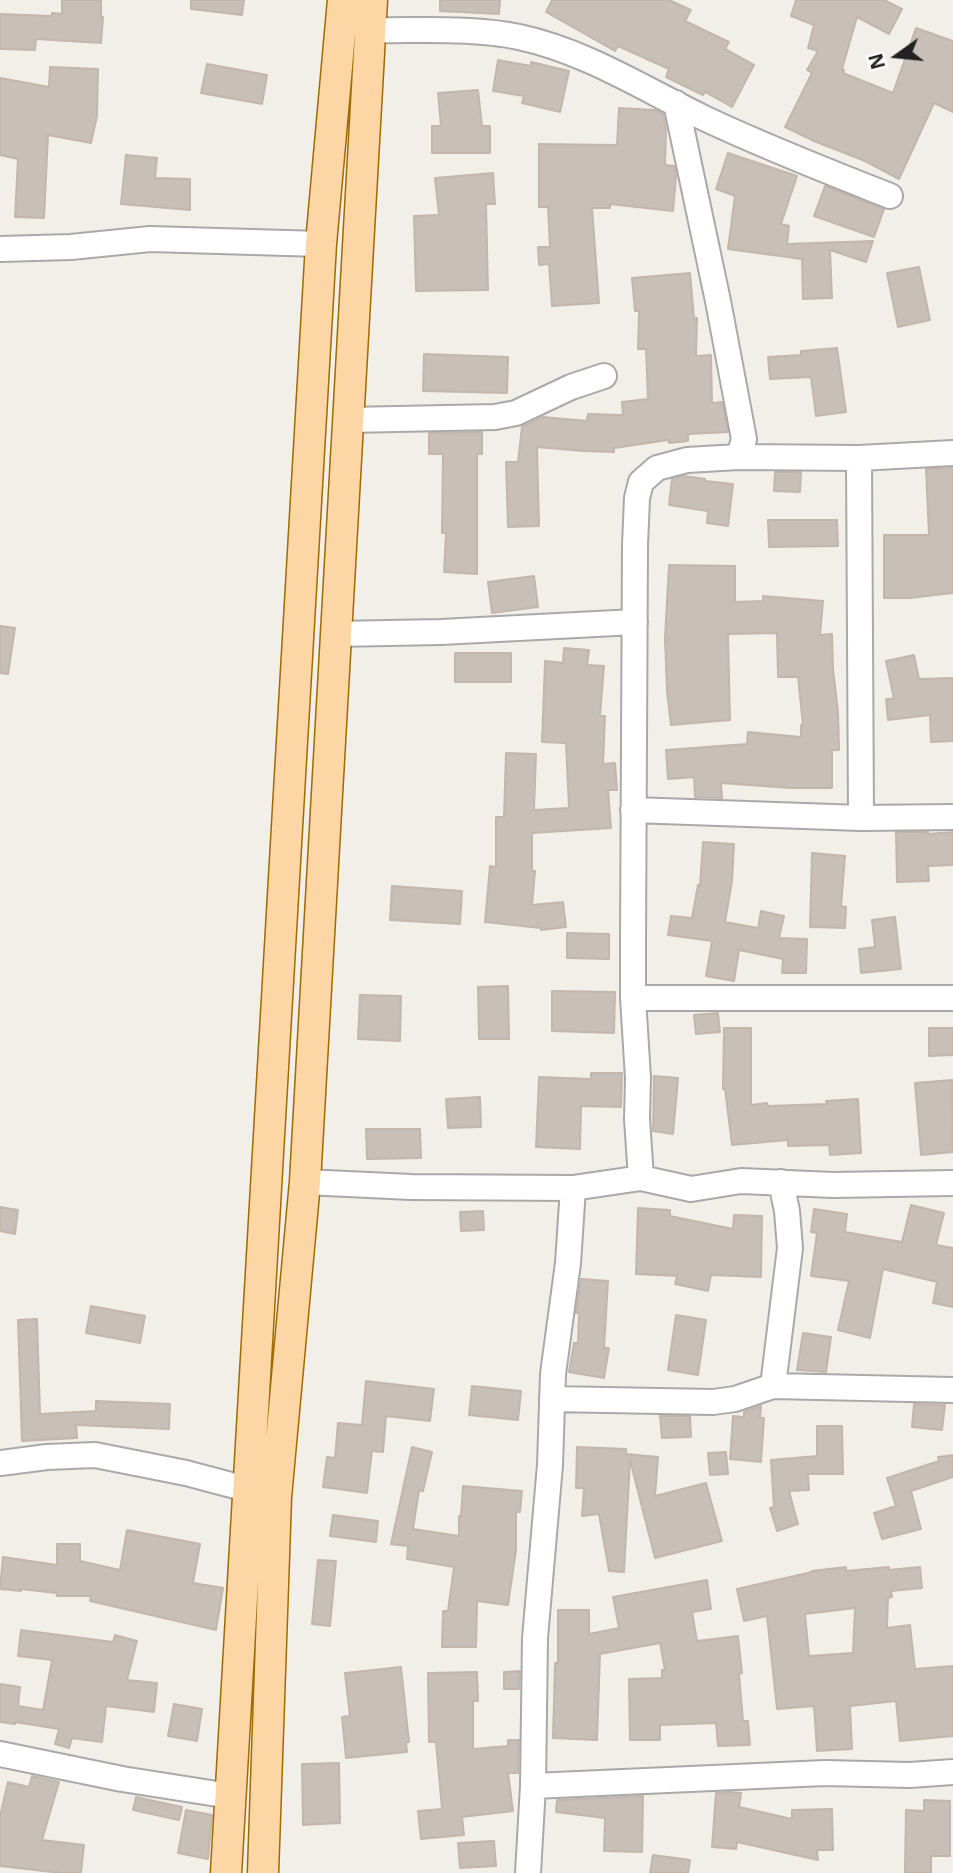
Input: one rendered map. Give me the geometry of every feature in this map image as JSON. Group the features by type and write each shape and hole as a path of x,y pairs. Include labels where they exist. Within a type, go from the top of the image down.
{"main road":[{"path":"226,1873 321,244 343,0"},
{"path":"263,1873 276,1497 305,1182 372,0"}],"street":[{"path":"371,30 466,31 518,37 559,49 602,66 762,145 890,196"},
{"path":"676,103 744,439 738,457"},
{"path":"0,250 71,247 149,239 321,244"},
{"path":"348,421 495,417 516,413 571,387 604,376"},
{"path":"640,1178 633,998 633,810 637,498 642,482 657,468 687,460 953,453"},
{"path":"859,457 861,818"},
{"path":"335,634 441,632 635,622"},
{"path":"633,810 861,818 953,817"},
{"path":"633,998 953,998"},
{"path":"305,1182 411,1187 573,1188 640,1178 691,1189 741,1181 833,1185 953,1183"},
{"path":"773,1386 790,1248 781,1182"},
{"path":"528,1873 542,1536 550,1465 553,1374 568,1264 573,1188"},
{"path":"552,1399 713,1402 735,1399 773,1386 953,1390"},
{"path":"0,1463 95,1455 186,1473 276,1497"},
{"path":"0,1754 122,1779 230,1796"},
{"path":"533,1786 825,1773 910,1775 953,1772"}],"building":[{"path":"62,0 101,0 101,43 36,39 35,50 0,49 0,14 62,14"},
{"path":"191,0 244,0 242,15 191,9"},
{"path":"440,0 500,0 499,14 440,11"},
{"path":"552,0 669,0 691,10 685,21 729,42 725,49 754,65 732,107 705,92 703,95 666,77 669,69 618,46 615,51 546,12"},
{"path":"796,0 884,0 902,9 889,34 857,17 842,69 843,73 893,93 916,28 953,41 953,112 934,103 899,179 865,161 785,127 812,73 807,70 818,51 808,48 814,25 791,16"},
{"path":"498,60 531,66 531,62 569,71 560,112 522,103 524,96 493,91"},
{"path":"207,64 267,75 262,104 201,93"},
{"path":"50,67 98,69 97,116 91,143 48,135 44,218 15,217 18,159 0,155 0,78 49,87"},
{"path":"478,90 482,126 490,126 490,153 432,153 432,126 441,126 438,93"},
{"path":"619,108 655,110 663,114 666,129 665,165 674,166 676,177 673,211 610,204 610,208 592,208 599,303 552,306 549,264 539,265 538,247 550,247 548,207 539,207 539,144 617,145"},
{"path":"728,153 797,176 781,224 789,226 787,244 873,241 866,262 830,250 832,298 803,299 802,259 728,249 735,196 716,189"},
{"path":"126,155 157,158 155,178 190,179 190,210 121,204"},
{"path":"493,173 495,204 486,204 488,290 416,291 414,216 439,215 435,178"},
{"path":"825,186 884,209 874,237 814,216"},
{"path":"919,267 930,320 898,327 887,273"},
{"path":"690,273 694,318 697,318 696,356 711,355 712,403 722,402 728,432 688,434 688,441 669,443 668,440 614,448 614,452 537,447 539,526 508,527 506,462 518,462 522,427 543,417 587,421 588,414 623,415 622,402 648,399 646,349 638,349 639,311 635,311 632,278"},
{"path":"837,348 846,412 816,416 811,377 770,379 768,357 801,355 801,351"},
{"path":"424,354 508,357 507,393 423,391"},
{"path":"482,432 482,454 477,454 477,574 444,572 446,533 442,533 443,454 429,454 429,433"},
{"path":"953,468 953,593 884,598 884,535 929,535 926,469"},
{"path":"775,472 801,472 800,492 774,491"},
{"path":"684,476 733,484 728,526 707,523 708,511 669,505 672,479"},
{"path":"768,520 837,520 838,546 769,547"},
{"path":"669,565 735,566 735,602 763,601 763,596 823,601 820,635 832,634 838,712 839,750 832,750 832,788 721,783 722,798 695,797 694,777 668,779 666,750 747,744 748,732 801,737 803,725 798,677 778,677 777,633 728,634 730,720 671,725 665,638"},
{"path":"534,576 538,607 492,613 488,582"},
{"path":"0,626 15,628 8,674 0,673"},
{"path":"564,648 589,650 587,665 604,666 600,716 605,716 603,764 615,763 617,790 608,790 611,828 532,833 532,871 535,871 532,905 563,902 566,927 541,930 485,922 490,866 496,867 496,817 504,817 506,753 536,754 534,810 569,808 566,743 542,742 545,661 563,663"},
{"path":"455,653 511,653 511,682 455,682"},
{"path":"914,655 919,679 953,678 953,741 931,742 930,715 888,720 886,699 894,699 886,661"},
{"path":"896,832 953,832 953,865 928,866 929,881 897,882"},
{"path":"703,842 734,844 732,881 725,922 758,928 761,911 784,916 779,938 807,939 806,973 782,973 783,959 739,950 734,981 706,976 712,941 668,935 671,916 692,918 698,885 700,886"},
{"path":"812,853 845,856 841,906 846,907 845,928 810,927"},
{"path":"392,886 462,891 460,924 390,920"},
{"path":"895,917 901,969 861,973 859,949 875,947 872,920"},
{"path":"567,933 609,934 609,959 567,958"},
{"path":"508,986 509,1039 479,1039 478,987"},
{"path":"552,991 615,992 614,1033 552,1031"},
{"path":"360,995 401,996 400,1041 358,1039"},
{"path":"718,1013 720,1032 696,1034 694,1015"},
{"path":"724,1028 751,1028 751,1105 827,1104 826,1101 858,1099 861,1153 830,1155 829,1145 788,1146 788,1140 732,1145 723,1089"},
{"path":"929,1028 953,1028 953,1055 929,1056"},
{"path":"591,1073 622,1073 621,1107 581,1106 580,1149 536,1147 539,1077 591,1079"},
{"path":"654,1076 678,1078 673,1134 653,1131"},
{"path":"952,1080 953,1152 921,1155 915,1083"},
{"path":"480,1097 481,1127 448,1128 446,1099"},
{"path":"366,1129 420,1129 421,1158 367,1159"},
{"path":"911,1205 944,1213 936,1245 953,1248 953,1307 933,1303 937,1282 883,1269 870,1338 838,1330 849,1281 811,1276 817,1233 811,1232 814,1209 847,1214 845,1232 902,1242"},
{"path":"0,1207 18,1210 15,1234 0,1231"},
{"path":"638,1208 670,1210 670,1216 733,1229 734,1215 762,1216 761,1277 711,1275 708,1291 675,1284 677,1276 636,1274"},
{"path":"483,1211 484,1230 461,1231 460,1212"},
{"path":"581,1279 608,1281 604,1348 609,1348 604,1378 569,1372 574,1343 578,1343 579,1313 576,1313"},
{"path":"91,1306 145,1316 140,1343 86,1333"},
{"path":"676,1315 706,1320 698,1375 668,1370"},
{"path":"37,1319 40,1414 96,1411 96,1401 170,1404 169,1429 76,1425 77,1438 22,1441 18,1320"},
{"path":"803,1333 831,1337 826,1372 797,1370"},
{"path":"366,1381 434,1389 430,1421 386,1416 383,1452 372,1451 367,1493 323,1487 327,1457 335,1458 338,1423 362,1425"},
{"path":"472,1386 521,1391 518,1420 469,1415"},
{"path":"914,1404 945,1405 942,1430 912,1427"},
{"path":"761,1406 760,1418 764,1418 761,1462 730,1459 733,1416 744,1417 744,1412"},
{"path":"660,1416 690,1416 691,1437 662,1438"},
{"path":"817,1426 842,1426 843,1474 808,1474 809,1490 789,1491 798,1524 777,1531 770,1508 774,1507 771,1460 817,1456"},
{"path":"412,1447 432,1452 423,1491 419,1490 413,1529 459,1536 463,1486 522,1491 520,1512 516,1512 516,1550 508,1605 477,1601 476,1647 442,1647 443,1611 448,1611 454,1567 407,1559 408,1546 391,1544"},
{"path":"577,1447 626,1449 626,1454 658,1457 655,1496 706,1483 722,1541 655,1558 630,1460 624,1572 609,1571 599,1514 582,1516 584,1488 576,1488"},
{"path":"726,1452 728,1474 710,1475 708,1453"},
{"path":"953,1455 953,1477 911,1491 921,1529 882,1539 874,1513 896,1506 887,1478 939,1461 938,1457"},
{"path":"333,1515 378,1521 376,1542 330,1536"},
{"path":"127,1530 200,1544 193,1583 223,1588 216,1630 90,1601 91,1596 57,1596 57,1593 0,1589 3,1557 57,1565 57,1544 80,1544 80,1561 120,1570"},
{"path":"318,1560 336,1561 330,1626 312,1624"},
{"path":"846,1567 846,1571 920,1567 922,1588 891,1591 892,1597 888,1598 887,1628 910,1625 915,1669 953,1666 953,1736 900,1741 896,1701 850,1706 852,1749 817,1751 814,1706 777,1709 767,1616 744,1621 737,1589 812,1571","holes":["855,1608 853,1653 809,1656 805,1614"]},
{"path":"707,1580 711,1609 692,1612 697,1641 738,1636 743,1721 748,1721 750,1745 718,1746 716,1723 660,1725 660,1740 630,1740 629,1679 662,1678 662,1670 665,1670 660,1643 600,1654 597,1740 553,1738 558,1610 589,1610 589,1634 619,1628 613,1597"},
{"path":"21,1630 113,1642 115,1635 137,1641 127,1680 157,1683 154,1712 106,1706 102,1742 72,1738 69,1748 55,1744 59,1729 0,1722 0,1684 20,1687 18,1706 43,1710 52,1660 18,1656"},
{"path":"401,1667 409,1742 406,1742 407,1752 346,1758 342,1717 350,1716 345,1673"},
{"path":"520,1671 519,1689 504,1689 504,1672"},
{"path":"477,1672 478,1701 473,1701 473,1749 508,1746 508,1740 519,1740 518,1773 508,1773 513,1811 462,1817 464,1835 421,1839 418,1811 442,1809 436,1742 429,1742 428,1673"},
{"path":"174,1704 202,1709 197,1741 168,1736"},
{"path":"339,1763 340,1823 303,1825 302,1764"},
{"path":"32,1776 59,1782 42,1840 84,1845 81,1873 0,1866 0,1816 8,1782 29,1787"},
{"path":"716,1793 741,1793 739,1807 792,1819 792,1810 832,1809 833,1850 817,1850 818,1860 737,1842 736,1849 712,1847"},
{"path":"643,1796 642,1852 604,1851 605,1818 556,1812 557,1800"},
{"path":"136,1797 182,1807 179,1820 133,1810"},
{"path":"924,1800 950,1801 950,1856 931,1856 931,1873 905,1873 906,1810 924,1811"},
{"path":"186,1810 212,1815 208,1859 178,1853"},
{"path":"494,1841 496,1866 460,1868 458,1843"},
{"path":"653,1855 690,1860 688,1873 650,1873"}]}
